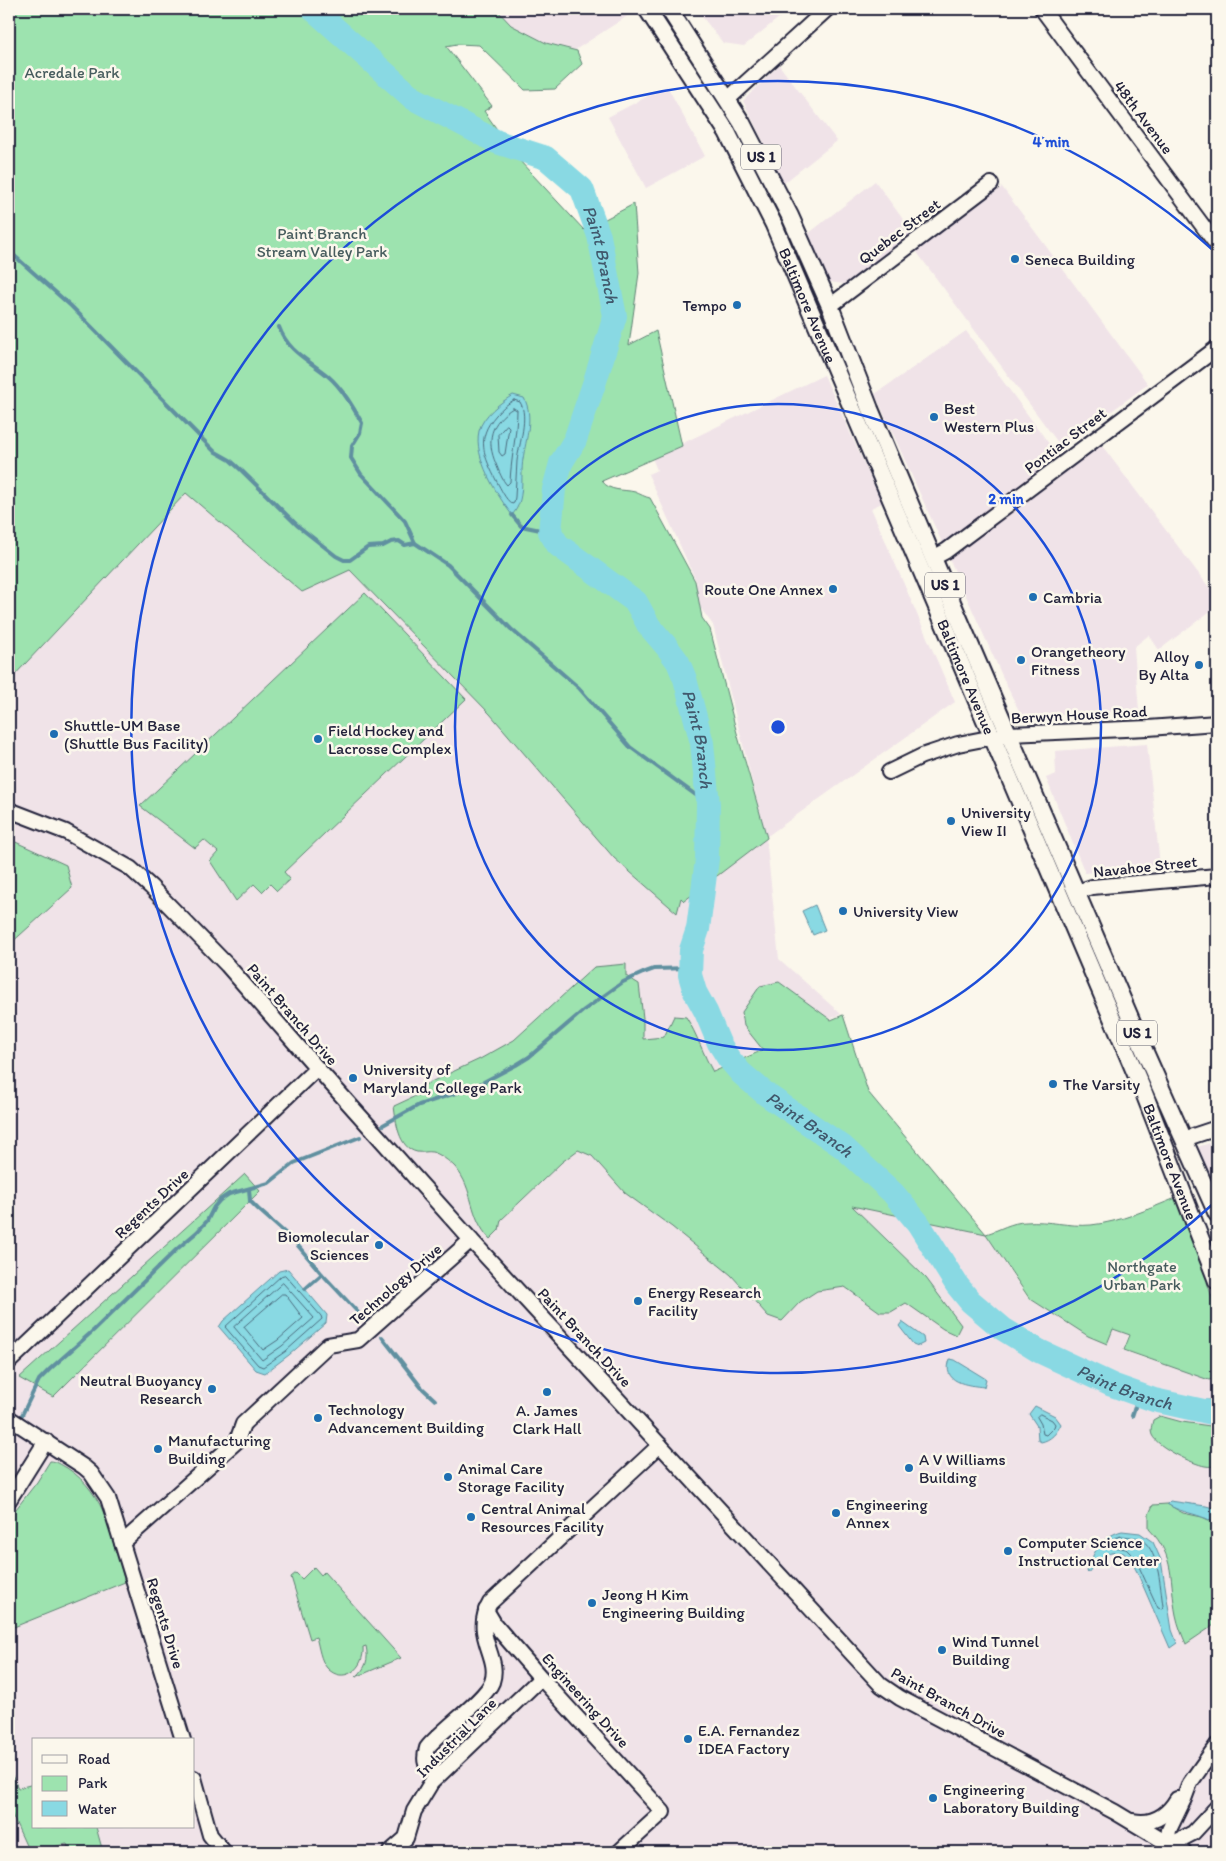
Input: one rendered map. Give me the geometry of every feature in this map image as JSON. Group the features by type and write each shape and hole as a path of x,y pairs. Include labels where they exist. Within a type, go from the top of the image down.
{"main road":[{"name":"Baltimore Avenue","path":"647,9 727,132 774,225 1144,1093 1217,1281"},
{"name":"Baltimore Avenue","path":"669,9 728,99 772,180 830,306 870,409 1217,1214"}],"street":[{"path":"728,99 827,9"},
{"name":"48th Avenue","path":"1042,9 1217,245"},
{"name":"Quebec Street","path":"830,306 991,184"},
{"name":"Pontiac Street","path":"934,558 953,546 1217,348"},
{"name":"Berwyn House Road","path":"889,772 922,756 958,744 1009,734 1217,723"},
{"name":"Paint Branch Drive","path":"9,810 66,832 130,868 154,889 228,965 316,1068 471,1240 881,1685 900,1698 954,1728 1129,1820 1173,1850"},
{"name":"Navahoe Street","path":"1077,892 1092,888 1217,876"},
{"name":"Regents Drive","path":"9,1362 316,1068"},
{"path":"1184,1139 1217,1128"},
{"name":"Technology Drive","path":"122,1543 237,1441 243,1424 328,1345 358,1340 471,1240"},
{"name":"Regents Drive","path":"9,1418 84,1467 95,1478 108,1498 182,1738"},
{"path":"9,1500 46,1441"},
{"path":"437,1778 426,1765 424,1758 427,1748 485,1692 492,1680 492,1664 482,1628 486,1610 495,1597 660,1445"},
{"name":"Engineering Drive","path":"486,1610 495,1625 541,1678 663,1812 619,1852"},
{"name":"Industrial Lane","path":"390,1852 406,1838 414,1810 426,1789 541,1678"},
{"path":"1129,1820 1149,1822 1160,1818 1168,1812 1217,1745"},
{"path":"195,1782 210,1835 217,1850"},
{"path":"1190,1783 1169,1830 1168,1837 1173,1850 1193,1833 1217,1807"}],"shaded area":[{"path":"496,9 629,9 632,13 575,50 546,43 511,25"},
{"path":"696,9 790,9 744,46 723,43"},
{"path":"779,65 837,141 784,183 743,101"},
{"path":"667,86 705,156 646,188 608,117"},
{"path":"875,181 913,233 844,284 830,282 808,234"},
{"path":"1002,187 1148,384 1062,448 916,251"},
{"name":"University of Maryland, College Park","path":"9,232 97,309 682,899 766,837 779,959 841,1014 553,1141 985,1233 1027,1297 1086,1335 1112,1327 1129,1334 1123,1350 1146,1359 1217,1376 1217,1852 9,1852"},
{"path":"966,331 1067,468 1100,443 1217,598 1217,606 1159,650 1149,635 1134,647 1139,711 1022,717 1004,680 875,394"},
{"path":"824,375 882,503 871,508 955,702 766,837 713,625 686,588 697,583 648,474 657,470 652,458"},
{"path":"1147,744 1160,865 1085,873 1046,778 1056,774 1055,751"},
{"path":"1217,1141 1217,1192 1197,1147"}],"green space":[{"name":"Paint Branch Stream Valley Park","path":"9,9 496,9 511,25 546,43 577,51 582,64 555,89 525,90 479,45 457,44 446,46 492,106 484,111 518,159 584,230 634,204 639,273 629,345 656,331 682,446 602,481 613,489 635,492 650,498 695,581 702,618 710,629 767,838 684,901 681,898 677,913 614,858 490,714 350,570 302,592 186,493 9,681"},
{"name":"Field Hockey and Lacrosse Complex","path":"365,593 466,699 284,872 290,879 277,891 270,884 262,892 254,884 236,901 210,861 218,852 204,840 195,848 140,806"},
{"path":"9,839 66,865 72,888 9,945"},
{"path":"626,964 626,976 639,984 643,1018 643,1039 664,1037 674,1016 686,1017 713,1072 763,1050 744,1026 742,1012 760,986 779,982 831,1020 843,1015 868,1092 986,1234 852,1206 926,1278 961,1325 956,1335 943,1329 906,1303 891,1312 880,1312 845,1287 817,1291 800,1302 782,1321 768,1316 731,1275 672,1227 625,1193 592,1156 578,1150 562,1162 501,1220 499,1230 490,1239 478,1221 466,1185 455,1167 438,1154 417,1152 406,1145 399,1133 394,1106 422,1093 420,1087 480,1059 514,1040 594,967"},
{"path":"245,1174 260,1191 53,1397 19,1378"},
{"name":"Northgate Urban Park","path":"1176,1198 1210,1282 1207,1282 1217,1313 1217,1378 1209,1380 1124,1350 1130,1335 1113,1329 1107,1344 1088,1336 1029,1298 986,1234 1021,1222 1091,1225 1113,1221"},
{"path":"1160,1416 1182,1422 1217,1427 1217,1466 1199,1465 1176,1454 1155,1440 1151,1428 1153,1420"},
{"path":"50,1461 57,1462 67,1468 80,1479 100,1504 112,1534 125,1582 9,1629 9,1518 37,1482"},
{"path":"1167,1504 1183,1513 1202,1517 1217,1524 1217,1623 1186,1644 1176,1615 1168,1559 1158,1539 1149,1529 1149,1514 1153,1505"},
{"path":"314,1567 321,1575 324,1572 401,1658 356,1677 366,1663 366,1646 363,1647 363,1655 357,1668 352,1672 340,1675 333,1673 327,1668 321,1657 316,1637 310,1639 291,1577 296,1573 302,1579"},
{"path":"9,1769 18,1788 32,1784 32,1828 96,1828 103,1852 70,1852 67,1844 44,1849 44,1852 29,1852 9,1808"}],"water":[{"path":"513,395 524,398 529,420 523,459 521,496 512,515 493,486 483,464 478,441 481,425 488,414"},
{"path":"815,905 825,930 813,935 802,911"},
{"path":"288,1269 327,1315 326,1323 265,1373 256,1370 219,1327 223,1321 279,1271"},
{"path":"902,1322 923,1337 924,1343 918,1346 913,1344 899,1326"},
{"path":"950,1359 955,1360 986,1379 984,1387 963,1384 952,1378 948,1367"},
{"path":"1154,1400 1217,1400 1217,1421"},
{"path":"1035,1406 1055,1416 1061,1424 1053,1436 1041,1442 1038,1440 1037,1426 1029,1414"},
{"path":"1170,1501 1217,1509 1217,1524 1172,1507 1167,1504"},
{"path":"1122,1531 1140,1533 1153,1542 1161,1560 1172,1630 1177,1643 1170,1648 1137,1572 1132,1562 1124,1553 1107,1554 1087,1572 1095,1552 1103,1541"}],"waterway":[{"name":"Paint Branch","path":"313,9 413,98 497,142 546,158 582,189 599,236 615,316 575,440 561,463 554,489 550,532 558,545 636,602 649,626 678,662 685,679 702,743 708,804 707,859 698,929 691,950 690,975 695,992 719,1043 729,1059 741,1073 767,1095 843,1147 893,1193 918,1223 957,1285 970,1301 1003,1329 1039,1351 1112,1385 1154,1400 1217,1414"},
{"path":"9,251 71,306 214,451 230,460 298,526 336,556 344,560 350,560 368,547 383,546 399,541 405,545 415,543"},
{"path":"279,327 293,349 328,376 351,404 362,423 360,433 352,446 351,458 361,474 405,521 415,543 448,565 511,629 579,688 630,747 708,804"},
{"path":"512,515 521,526 550,532"},
{"path":"383,1125 419,1105 474,1087 516,1065 529,1057 584,1010 623,982 654,969 690,968"},
{"path":"22,1415 39,1380 197,1232 207,1221 220,1200 229,1194 269,1183 294,1163 360,1137"},
{"path":"249,1189 250,1201 294,1241 366,1321"},
{"path":"305,1289 322,1274"},
{"path":"382,1337 421,1387 435,1400"},
{"path":"1132,1416 1139,1395"},
{"path":"9,1437 13,1431"}],"place":[{"name":"Seneca Building","path":"1015,259"},
{"name":"Tempo","path":"737,305"},
{"name":"Best Western Plus","path":"934,417"},
{"name":"Route One Annex","path":"833,589"},
{"name":"Cambria","path":"1033,597"},
{"name":"Orangetheory Fitness","path":"1021,660"},
{"name":"Alloy By Alta","path":"1199,665"},
{"name":"Shuttle-UM Base (Shuttle Bus Facility)","path":"54,734"},
{"name":"Field Hockey and Lacrosse Complex","path":"318,739"},
{"name":"University View II","path":"951,821"},
{"name":"University View","path":"843,911"},
{"name":"University of Maryland, College Park","path":"353,1078"},
{"name":"The Varsity","path":"1053,1084"},
{"name":"Biomolecular Sciences","path":"379,1245"},
{"name":"Energy Research Facility","path":"638,1301"},
{"name":"Neutral Buoyancy Research","path":"212,1389"},
{"name":"A. James Clark Hall","path":"547,1392"},
{"name":"Technology Advancement Building","path":"318,1418"},
{"name":"Manufacturing Building","path":"158,1449"},
{"name":"A V Williams Building","path":"909,1468"},
{"name":"Animal Care Storage Facility","path":"448,1477"},
{"name":"Engineering Annex","path":"836,1513"},
{"name":"Central Animal Resources Facility","path":"471,1517"},
{"name":"Computer Science Instructional Center","path":"1008,1551"},
{"name":"Jeong H Kim Engineering Building","path":"592,1603"},
{"name":"Wind Tunnel Building","path":"942,1650"},
{"name":"E.A. Fernandez IDEA Factory","path":"688,1739"},
{"name":"Engineering Laboratory Building","path":"933,1798"}],"park label":[{"name":"Acredale Park","path":"72,72"}]}
